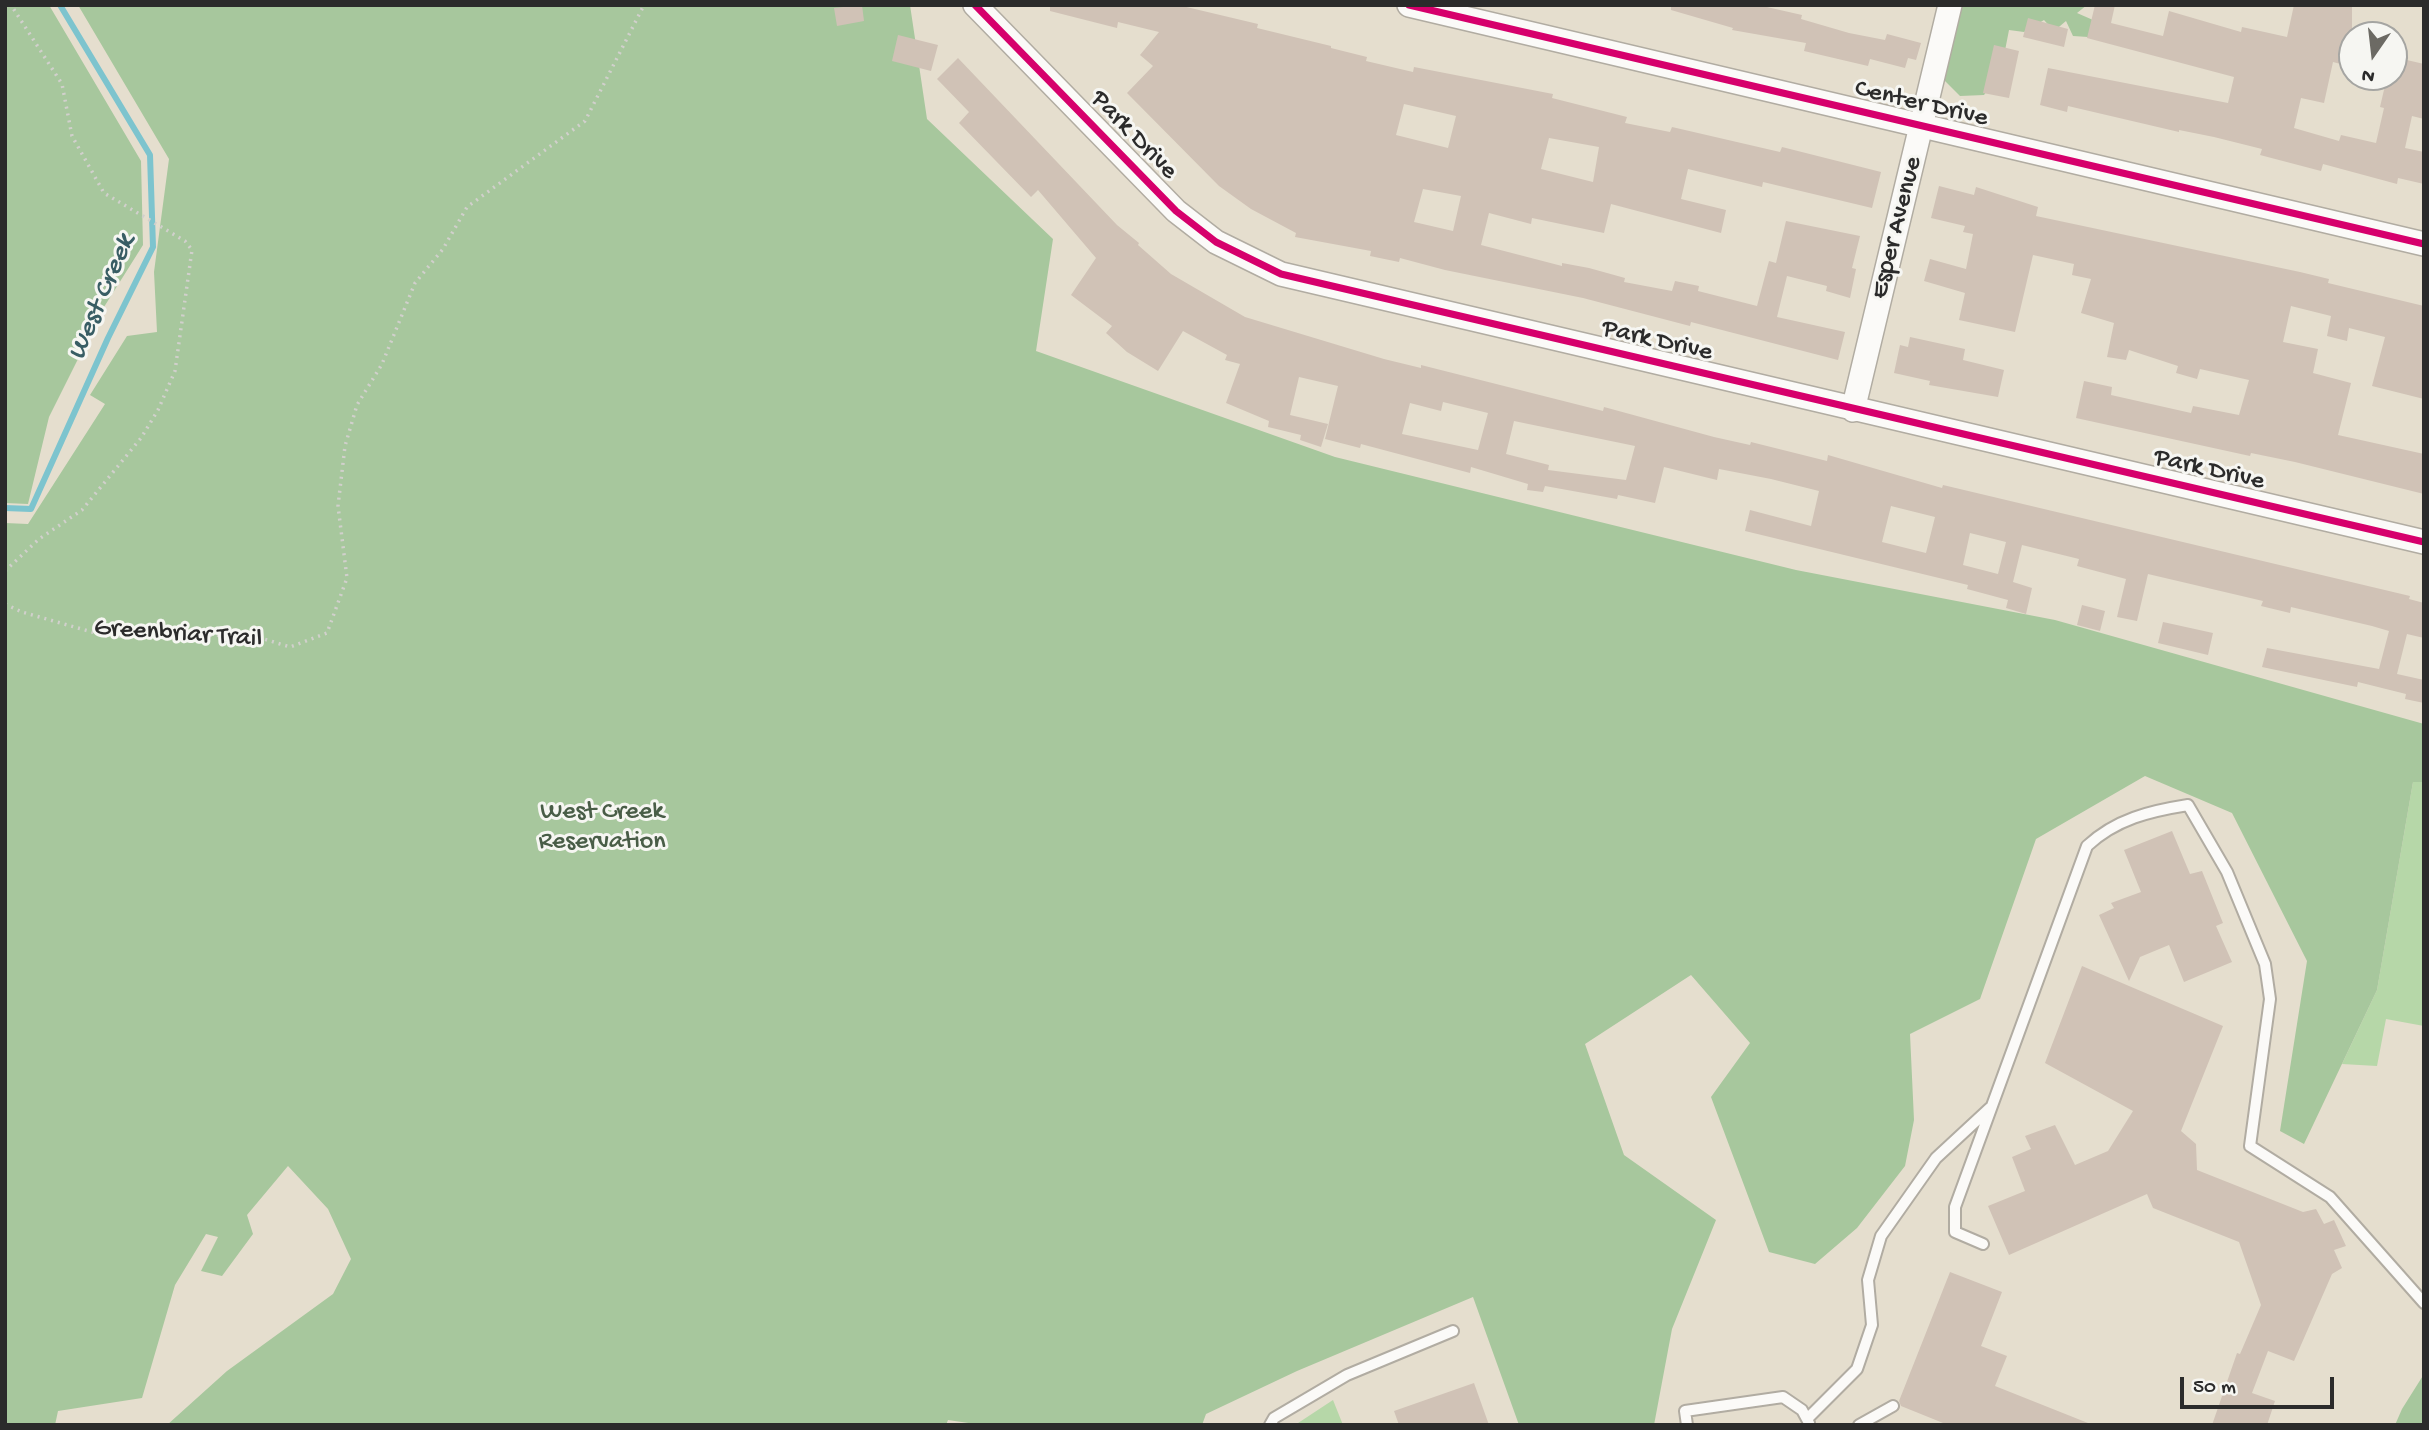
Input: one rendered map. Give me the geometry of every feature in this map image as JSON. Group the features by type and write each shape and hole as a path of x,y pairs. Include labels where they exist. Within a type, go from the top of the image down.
{"street":[{"name":"Park Drive","path":"975,5 1176,211 1216,242 1281,274 2424,542"},
{"name":"Center Drive","path":"1409,5 2424,244"},
{"name":"Esper Avenue","path":"1853,410 1923,127 1950,5"}],"lane":[{"path":"1983,1244 1955,1232 1955,1207 2087,846 2105,829 2152,811 2188,805 2227,872 2266,964 2270,999 2250,1146 2330,1197 2424,1303"},
{"path":"1687,1425 1685,1411 1783,1397 1802,1410 1809,1422 1857,1369 1872,1325 1868,1280 1881,1236 1936,1158 1992,1106"},
{"path":"1270,1425 1274,1418 1347,1375 1453,1331"},
{"path":"1859,1425 1893,1406"}],"path":[{"path":"5,571 39,540 82,510 134,448 158,411 174,371 192,250 185,241 130,211 104,193 70,129 62,84 10,5"}],"green space":[{"path":"5,5 49,5 141,161 143,245 104,307 49,417 28,504 5,503"},
{"name":"West Creek Reservation","path":"78,5 910,5 927,119 1053,239 1036,351 1335,457 1796,570 2055,620 2424,724 2424,782 2413,782 2377,990 2304,1144 2280,1131 2307,961 2232,813 2145,776 2036,839 1980,999 1910,1034 1914,1120 1905,1166 1857,1228 1815,1264 1769,1252 1711,1097 1750,1043 1691,975 1585,1044 1624,1155 1716,1220 1672,1329 1654,1425 1519,1425 1473,1297 1297,1371 1206,1414 1202,1425 982,1425 948,1420 946,1425 167,1425 227,1371 333,1294 351,1259 328,1209 288,1166 247,1215 253,1234 222,1276 201,1271 218,1237 206,1234 175,1285 142,1398 58,1411 55,1425 5,1425 5,523 28,524 105,404 90,395 127,336 157,332 154,272 169,159"},
{"path":"1960,5 2087,5 2077,13 2093,20 2088,37 2073,36 2066,21 2054,31 2044,20 2024,32 2009,30 2001,71 1984,95 1960,96 1942,78"},
{"path":"2413,782 2424,782 2424,1026 2386,1019 2377,1066 2342,1064 2377,990"},
{"path":"2424,1374 2424,1425 2395,1425 2402,1409"},
{"path":"1333,1400 1343,1425 1295,1425"}],"building":[{"path":"862,5 864,21 837,26 834,8"},
{"path":"1050,5 1178,5 1258,24 1257,28 1367,57 1366,61 1413,72 1414,67 1553,94 1552,98 1627,117 1625,123 1670,132 1672,127 1780,152 1782,147 1881,172 1872,208 1763,182 1762,187 1688,169 1681,199 1726,210 1721,233 1611,204 1604,233 1532,218 1531,224 1489,213 1481,245 1562,266 1562,263 1589,268 1625,278 1624,282 1672,291 1675,281 1699,286 1698,291 1757,306 1769,261 1776,263 1786,221 1860,236 1852,268 1856,269 1850,298 1826,291 1827,286 1787,276 1777,317 1845,332 1838,360 1691,322 1690,326 1583,298 1445,270 1400,258 1399,262 1370,256 1371,251 1295,237 1296,233 1251,209 1219,186 1127,93 1153,66 1140,55 1159,32 1118,22 1117,28 1050,11","holes":["1404,104 1456,116 1448,148 1396,135","1549,138 1599,147 1593,182 1541,169","1423,189 1461,196 1453,231 1414,222"]},
{"path":"1671,5 1758,5 1802,15 1801,19 1849,33 1885,40 1887,34 1921,43 1916,60 1908,58 1905,68 1870,59 1868,66 1804,51 1806,43 1732,30 1733,28 1671,10"},
{"path":"2095,5 2115,5 2111,23 2163,36 2169,11 2241,32 2242,27 2287,37 2294,5 2352,5 2352,21 2338,21 2338,63 2333,62 2324,103 2301,98 2294,128 2339,141 2341,135 2376,143 2384,108 2380,107 2384,91 2408,91 2408,60 2424,64 2424,119 2412,116 2405,148 2424,152 2424,184 2398,178 2397,184 2323,164 2321,171 2260,155 2262,149 2214,137 2179,132 2068,106 2067,112 2040,105 2048,68 2228,103 2234,77 2087,38"},
{"path":"2028,18 2068,29 2064,47 2023,37"},
{"path":"898,35 938,45 931,71 892,61"},
{"path":"1994,45 2019,51 2009,98 1983,93"},
{"path":"958,58 1117,225 1139,243 1138,245 1171,274 1245,317 1421,368 1421,365 1603,411 1604,407 1750,445 1751,442 1827,461 1828,455 1942,488 1943,485 2410,596 2409,599 2424,603 2424,638 2407,634 2397,674 2424,680 2424,703 2405,699 2406,694 2358,682 2357,687 2262,667 2267,648 2379,669 2389,631 2372,626 2291,607 2290,613 2261,606 2263,601 2148,574 2137,621 2117,617 2126,579 2077,566 2079,559 2022,545 2013,582 2032,588 2026,614 2006,608 2008,600 1967,589 1968,585 1745,531 1750,510 1811,526 1819,491 1771,479 1719,469 1717,480 1664,467 1655,503 1618,495 1617,499 1545,486 1543,492 1527,490 1528,484 1471,467 1470,473 1361,444 1360,448 1325,439 1338,386 1299,377 1290,415 1328,424 1321,447 1300,440 1301,435 1268,427 1269,421 1226,403 1240,364 1225,360 1227,355 1183,331 1158,371 1127,352 1106,333 1112,326 1071,295 1096,258 1038,190 1031,197 959,123 969,112 937,79","holes":["1443,402 1488,413 1478,450 1402,434 1410,403 1441,411","1514,421 1635,446 1626,480 1548,470 1549,465 1506,454","1891,506 1935,517 1926,553 1882,542","1970,533 2006,542 1998,574 1963,565"]},
{"path":"1939,186 1974,195 1976,187 2038,207 2036,216 2300,272 2329,279 2328,283 2424,306 2424,399 2372,386 2385,337 2349,328 2347,341 2327,336 2331,316 2291,306 2283,342 2318,349 2313,373 2351,383 2338,435 2424,454 2424,494 2295,462 2251,453 2250,456 2076,418 2084,381 2112,387 2111,395 2191,413 2193,406 2239,415 2249,380 2200,369 2197,379 2176,373 2178,366 2129,350 2126,360 2107,357 2114,323 2081,313 2091,279 2072,275 2074,264 2033,255 2015,332 1959,320 1965,293 1924,281 1930,259 1966,269 1973,234 1963,232 1965,226 1931,218"},
{"path":"1910,337 1965,349 1963,360 2004,370 1998,397 1929,385 1930,381 1894,373 1900,345 1908,347"},
{"path":"2082,605 2105,611 2100,631 2077,625"},
{"path":"2163,622 2213,633 2208,655 2158,643"},
{"path":"2172,831 2190,874 2202,871 2223,923 2216,926 2232,962 2184,982 2169,945 2140,957 2129,981 2099,915 2114,908 2111,903 2141,892 2124,850"},
{"path":"2082,966 2223,1026 2181,1131 2196,1144 2197,1170 2303,1212 2316,1209 2324,1224 2334,1220 2346,1246 2334,1250 2342,1268 2332,1274 2294,1361 2268,1351 2252,1393 2275,1401 2267,1425 2212,1425 2237,1353 2240,1354 2261,1305 2239,1242 2153,1208 2147,1194 2009,1255 1988,1206 2025,1191 2012,1157 2031,1149 2025,1136 2055,1125 2075,1165 2108,1151 2133,1111 2045,1063"},
{"path":"1950,1272 2002,1292 1981,1346 2007,1356 1995,1386 2093,1425 1948,1425 1901,1406 1899,1401"},
{"path":"1474,1383 1489,1425 1399,1425 1394,1411"}],"waterway":[{"name":"West Creek","path":"5,508 31,509 108,338 153,247 150,155 60,5"}],"cycle path":[{"path":"975,5 1176,211 1216,242 1281,274 2424,542"},
{"path":"1409,5 2424,244"}]}
